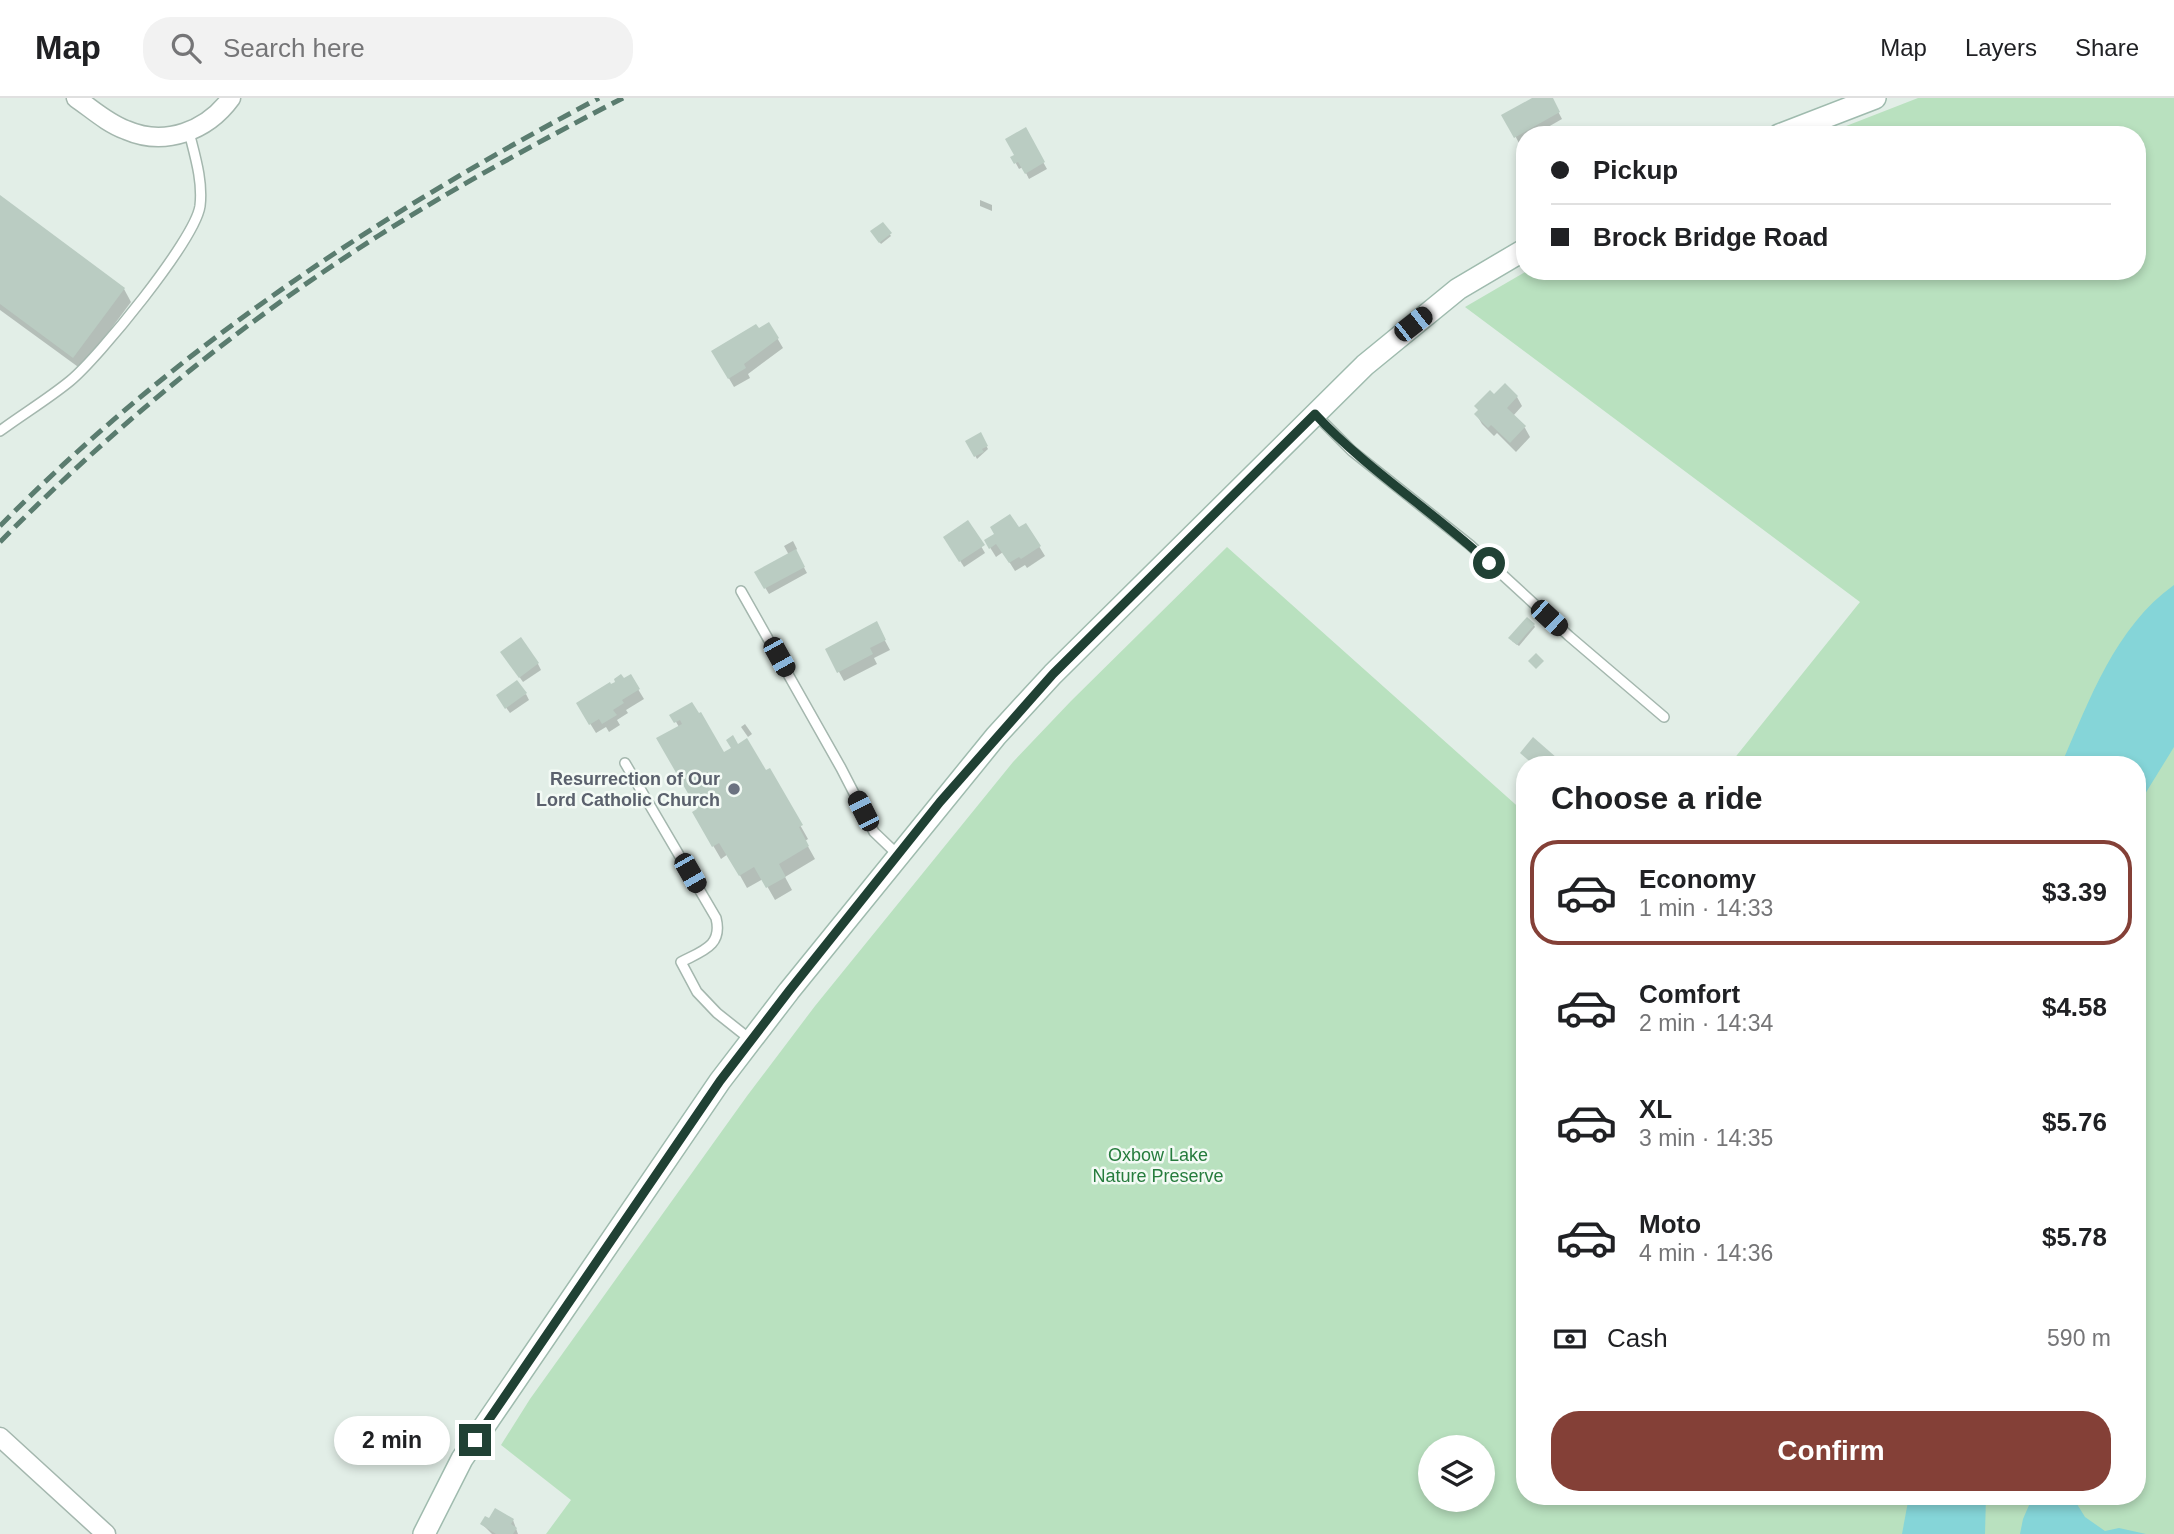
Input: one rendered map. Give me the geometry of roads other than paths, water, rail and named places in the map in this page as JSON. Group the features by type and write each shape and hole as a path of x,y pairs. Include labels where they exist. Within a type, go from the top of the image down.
{"street":[{"path":"76,98 111,123 128,131 167,137 189,132 208,122 230,98"},
{"path":"1802,126 1875,98"},
{"path":"424,1534 461,1460 720,1081 898,855 996,736 1053,674 1365,365 1458,289 1516,255"},
{"path":"0,1437 106,1534"}],"lane":[{"path":"0,431 69,382 90,363 165,268 193,226 200,208 201,189 189,132"},
{"path":"1315,414 1352,451 1470,545 1569,636 1664,717"},
{"path":"741,591 874,832 898,855"},
{"path":"625,763 716,918 719,928 716,939 707,948 681,962 697,992 717,1013 751,1040"}],"water":[{"path":"2174,585 2174,747 2146,792 2146,756 2065,756 2106,667 2135,622 2153,602"},
{"path":"1907,1505 1986,1505 1985,1534 1902,1534"},
{"path":"2029,1505 2078,1505 2085,1517 2105,1531 2119,1528 2146,1534 2020,1534"}],"railway":[{"path":"0,526 67,461 137,400 283,289 437,189 599,98"},
{"path":"0,542 88,457 134,417 228,340 277,304 438,199 623,98"}],"place":[{"name":"Resurrection of Our Lord Catholic Church","path":"734,789"}],"park label":[{"name":"Oxbow Lake Nature Preserve","path":"1158,1165"}]}
